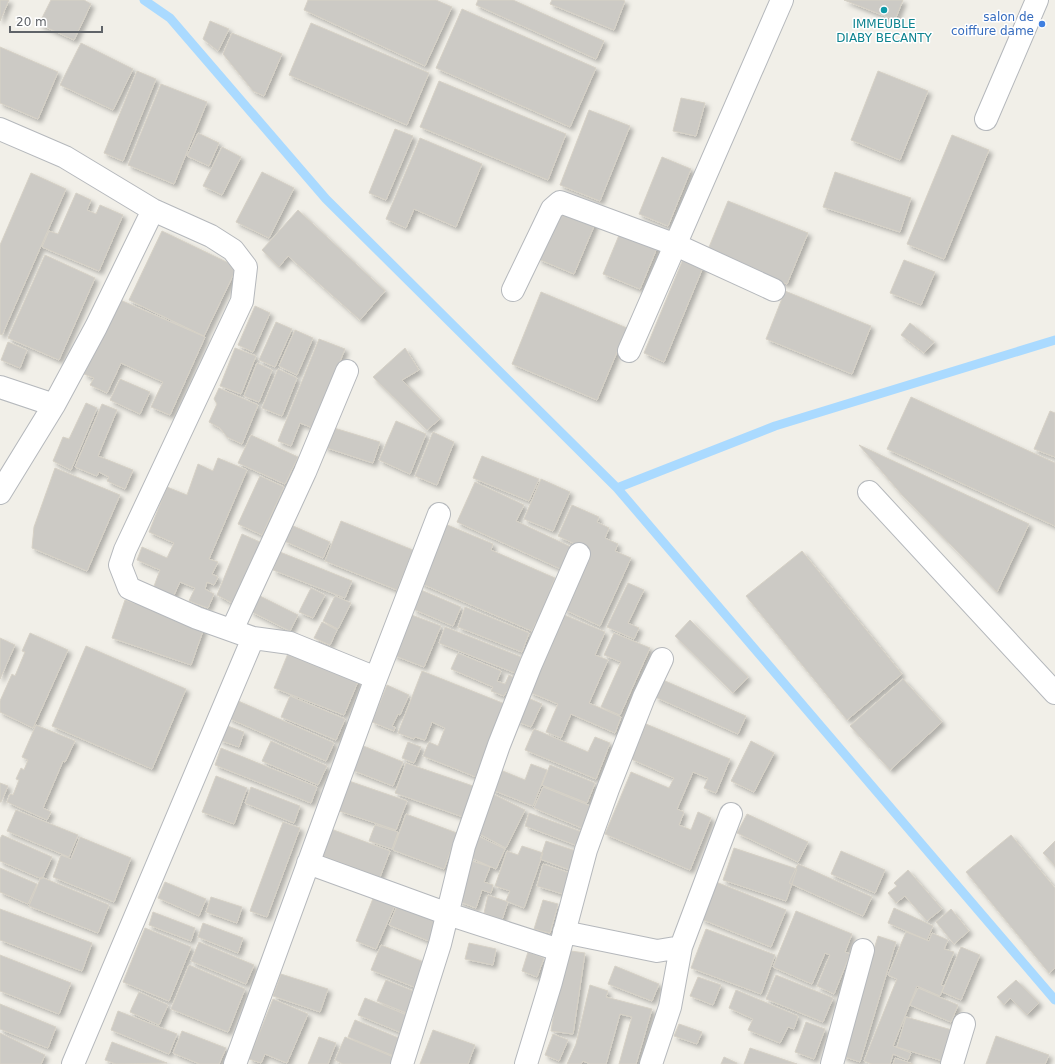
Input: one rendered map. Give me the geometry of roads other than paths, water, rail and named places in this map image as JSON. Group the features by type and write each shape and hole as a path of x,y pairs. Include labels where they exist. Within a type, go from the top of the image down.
{"street":[{"path":"629,351 782,0"},
{"path":"986,119 1037,0"},
{"path":"0,130 64,157 153,210 211,236 233,250 246,267 242,301 120,565 129,588 197,618 253,638 290,643 376,678"},
{"path":"513,290 552,209 560,202 676,245 774,290"},
{"path":"0,493 54,405 96,327 153,210"},
{"path":"232,630 305,472 346,371"},
{"path":"0,387 54,405"},
{"path":"869,492 1055,693"},
{"path":"235,1064 376,678 439,514"},
{"path":"402,1064 448,914 464,846 499,745 531,664 579,554"},
{"path":"73,1064 253,638"},
{"path":"526,1064 551,982 586,850 644,697 662,659"},
{"path":"651,1064 670,1007 681,947 731,814"},
{"path":"308,863 448,914 561,941 657,951 681,947"},
{"path":"832,1064 863,950"},
{"path":"952,1064 964,1024"}],"waterway":[{"path":"144,0 170,18 326,199 617,488 1055,1000"},
{"path":"617,488 775,426 1055,340"}],"place":[{"name":"IMMEUBLE DIABY BECANTY","path":"884,10"},
{"name":"salon de coiffure dame","path":"1042,24"}]}
